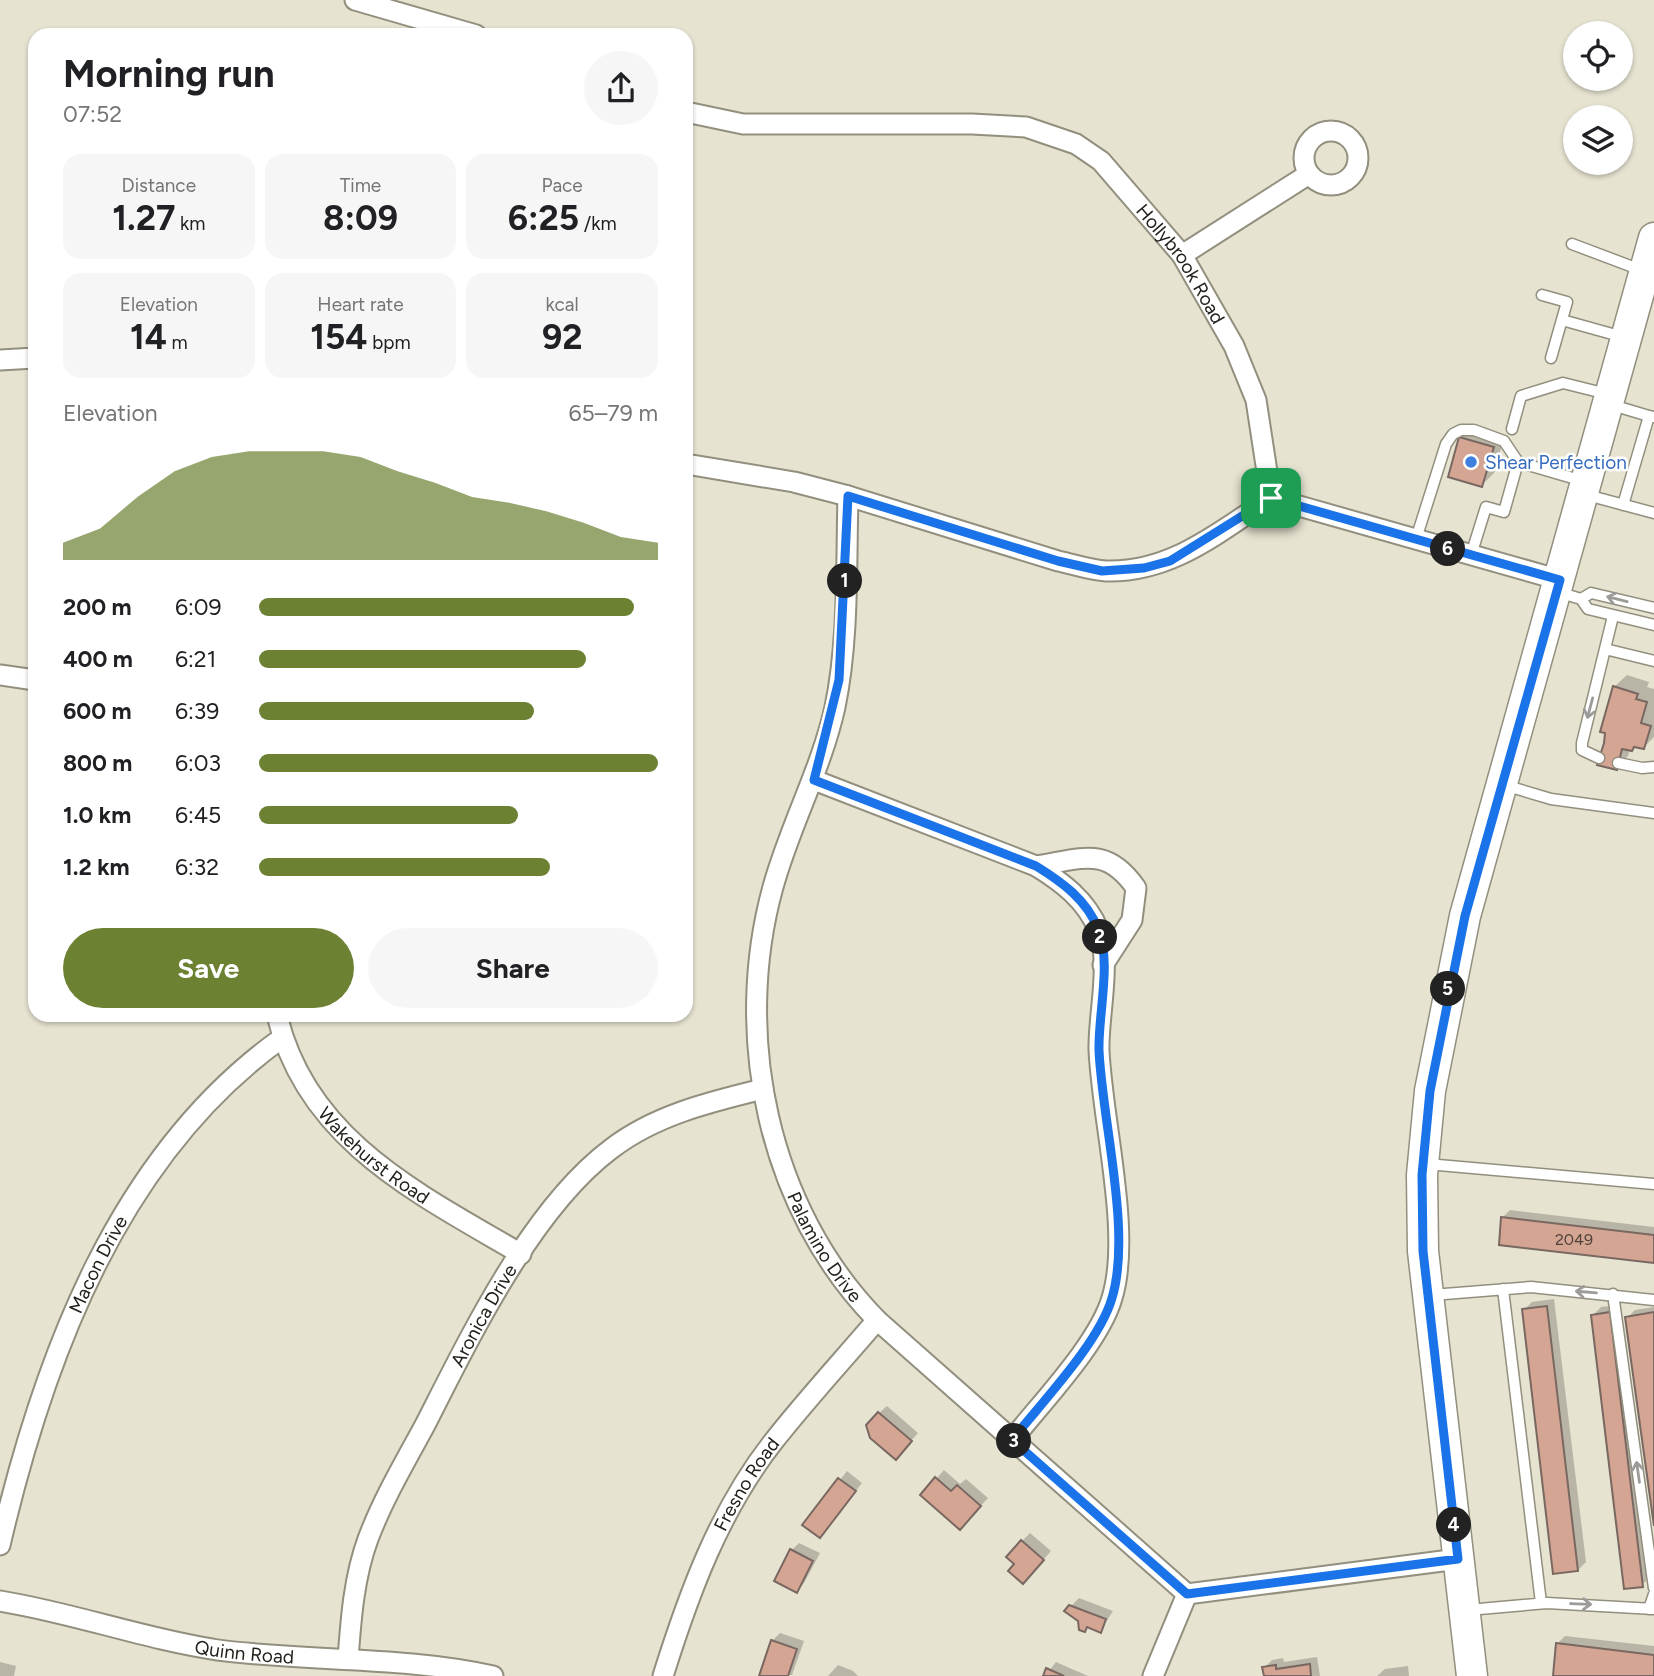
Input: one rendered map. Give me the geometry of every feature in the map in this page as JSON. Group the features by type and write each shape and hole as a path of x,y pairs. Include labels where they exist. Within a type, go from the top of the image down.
{"main road":[{"path":"1472,1676 1423,1251 1423,1163 1430,1091 1445,1002 1465,916 1502,784 1566,590 1585,488 1654,239"}],"street":[{"path":"355,0 452,28"},
{"name":"Hollybrook Road","path":"693,113 743,124 972,124 1027,127 1049,132 1076,144 1101,161 1182,256 1247,373 1263,433 1271,498"},
{"path":"1182,256 1309,174"},
{"path":"0,360 28,358"},
{"path":"693,465 794,482 1058,561 1102,571 1144,568 1170,561 1271,498 1471,555 1566,590"},
{"name":"Palamino Drive","path":"848,496 839,680 814,780 780,861 762,935 754,1023 762,1089 779,1151 820,1245 863,1306 1187,1594"},
{"path":"0,675 28,679"},
{"path":"814,780 1036,866 1055,877 1082,902 1100,931 1103,965 1099,1049 1118,1234 1117,1269 1112,1298 1101,1323 1083,1350 1012,1440"},
{"path":"1036,866 1102,858 1122,867 1136,888 1132,920 1103,965"},
{"name":"Wakehurst Road","path":"279,1022 282,1038 311,1092 352,1145 386,1172 521,1254"},
{"name":"Macon Drive","path":"0,1545 28,1446 60,1352 86,1286 112,1235 146,1177 171,1144 243,1065 282,1038"},
{"name":"Aronica Drive","path":"348,1659 359,1570 373,1529 460,1356 521,1254 573,1185 611,1149 654,1123 687,1110 762,1089"},
{"name":"Fresno Road","path":"663,1676 690,1592 740,1491 772,1443 877,1320"},
{"path":"1153,1676 1187,1594 1458,1559"},
{"name":"Quinn Road","path":"0,1601 154,1638 218,1650 430,1664 493,1676"}],"lane":[{"path":"1572,244 1645,271"},
{"path":"1542,295 1567,302 1551,358"},
{"path":"1562,320 1627,338"},
{"path":"1512,429 1521,396 1563,383 1651,416 1623,505"},
{"path":"1416,539 1446,444 1453,434 1461,430 1474,430 1504,441 1518,463 1623,505 1654,513"},
{"path":"1471,555 1486,507 1504,512 1518,463"},
{"path":"1566,590 1654,608"},
{"path":"1566,590 1588,609 1654,625"},
{"path":"1599,758 1582,750 1582,743 1613,616"},
{"path":"1605,649 1654,662"},
{"path":"1618,764 1654,767"},
{"path":"1502,784 1551,799 1654,813"},
{"path":"1423,1163 1654,1184"},
{"path":"1428,1295 1531,1287 1654,1300"},
{"path":"1503,1289 1541,1603"},
{"path":"1613,1294 1654,1588"},
{"path":"1464,1610 1541,1603 1651,1609 1654,1594"}],"building":[{"name":"Shear Perfection","path":"1459,437 1494,447 1482,487 1448,477"},
{"path":"1613,686 1638,694 1636,699 1647,702 1641,723 1651,726 1644,749 1622,749 1617,770 1597,765 1605,733 1600,732"},
{"path":"1501,1217 1654,1235 1654,1263 1499,1245"},
{"path":"1547,1306 1578,1571 1553,1574 1522,1309"},
{"path":"1610,1312 1643,1587 1624,1589 1591,1315"},
{"path":"1654,1312 1654,1526 1625,1317"},
{"path":"878,1412 912,1441 896,1460 870,1438 866,1425"},
{"path":"935,1477 951,1491 957,1485 981,1506 960,1530 920,1495"},
{"path":"838,1478 856,1491 820,1538 802,1525"},
{"path":"1021,1540 1044,1560 1023,1584 1008,1571 1014,1564 1006,1557"},
{"path":"790,1549 813,1561 797,1593 774,1581"},
{"path":"1069,1605 1106,1619 1101,1633 1087,1627 1085,1632 1079,1630 1078,1621 1064,1611"},
{"path":"771,1640 797,1649 788,1676 759,1676"},
{"path":"1556,1643 1654,1655 1654,1676 1553,1676"},
{"path":"1310,1664 1311,1676 1264,1676 1262,1667 1276,1665 1276,1669"},
{"path":"1046,1668 1064,1676 1043,1676"}],"place":[{"name":"Shear Perfection","path":"1471,462"}],"route":[{"path":"848,496 1058,561 1102,571 1144,568 1170,561 1271,498 1560,580 1465,916 1445,1002 1430,1091 1422,1175 1423,1251 1458,1559 1187,1594 1012,1440 1083,1350 1101,1323 1112,1298 1117,1269 1118,1234 1099,1049 1103,965 1100,931 1082,902 1055,877 1036,866 814,780 824,752 839,680 844,630 848,496"}]}
